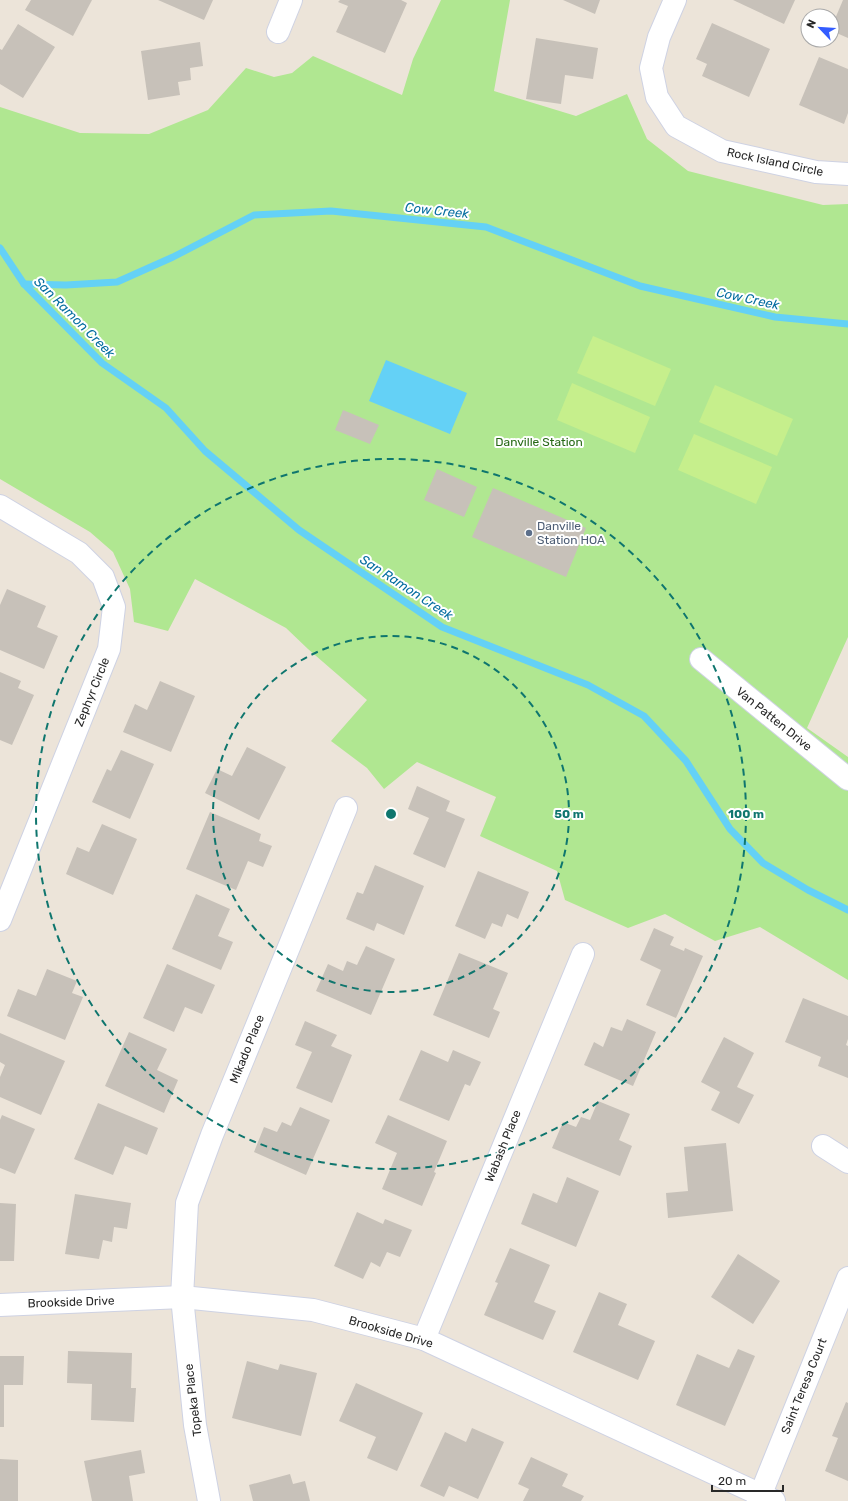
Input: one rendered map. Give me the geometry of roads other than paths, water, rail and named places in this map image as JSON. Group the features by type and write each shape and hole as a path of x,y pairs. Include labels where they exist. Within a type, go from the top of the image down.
{"street":[{"path":"278,32 291,0"},
{"name":"Rock Island Circle","path":"675,0 659,36 651,68 657,97 676,126 722,151 816,172 848,174"},
{"name":"Zephyr Circle","path":"0,506 79,553 103,577 114,607 109,649 0,920"},
{"name":"Van Patten Drive","path":"701,659 848,779"},
{"name":"Mikado Place","path":"182,1297 187,1203 212,1135 346,808"},
{"name":"Wabash Place","path":"424,1339 583,954"},
{"path":"823,1146 848,1162"},
{"name":"Saint Teresa Court","path":"764,1499 848,1278"},
{"name":"Brookside Drive","path":"0,1305 182,1297 313,1310 424,1339 764,1499"},
{"name":"Topeka Place","path":"182,1297 195,1425 209,1501"}],"water":[{"path":"386,360 467,393 450,434 369,401"}],"waterway":[{"name":"Cow Creek","path":"24,284 66,285 117,282 173,257 254,215 331,211 486,227 640,286 775,317 848,324"},
{"name":"San Ramon Creek","path":"0,248 24,284 102,363 166,408 205,451 299,530 442,627 588,685 644,716 686,761 730,829 763,863 808,890 848,910"}],"place":[{"name":"Danville Station HOA","path":"529,533"}],"park label":[{"name":"Danville Station","path":"539,442"}]}
